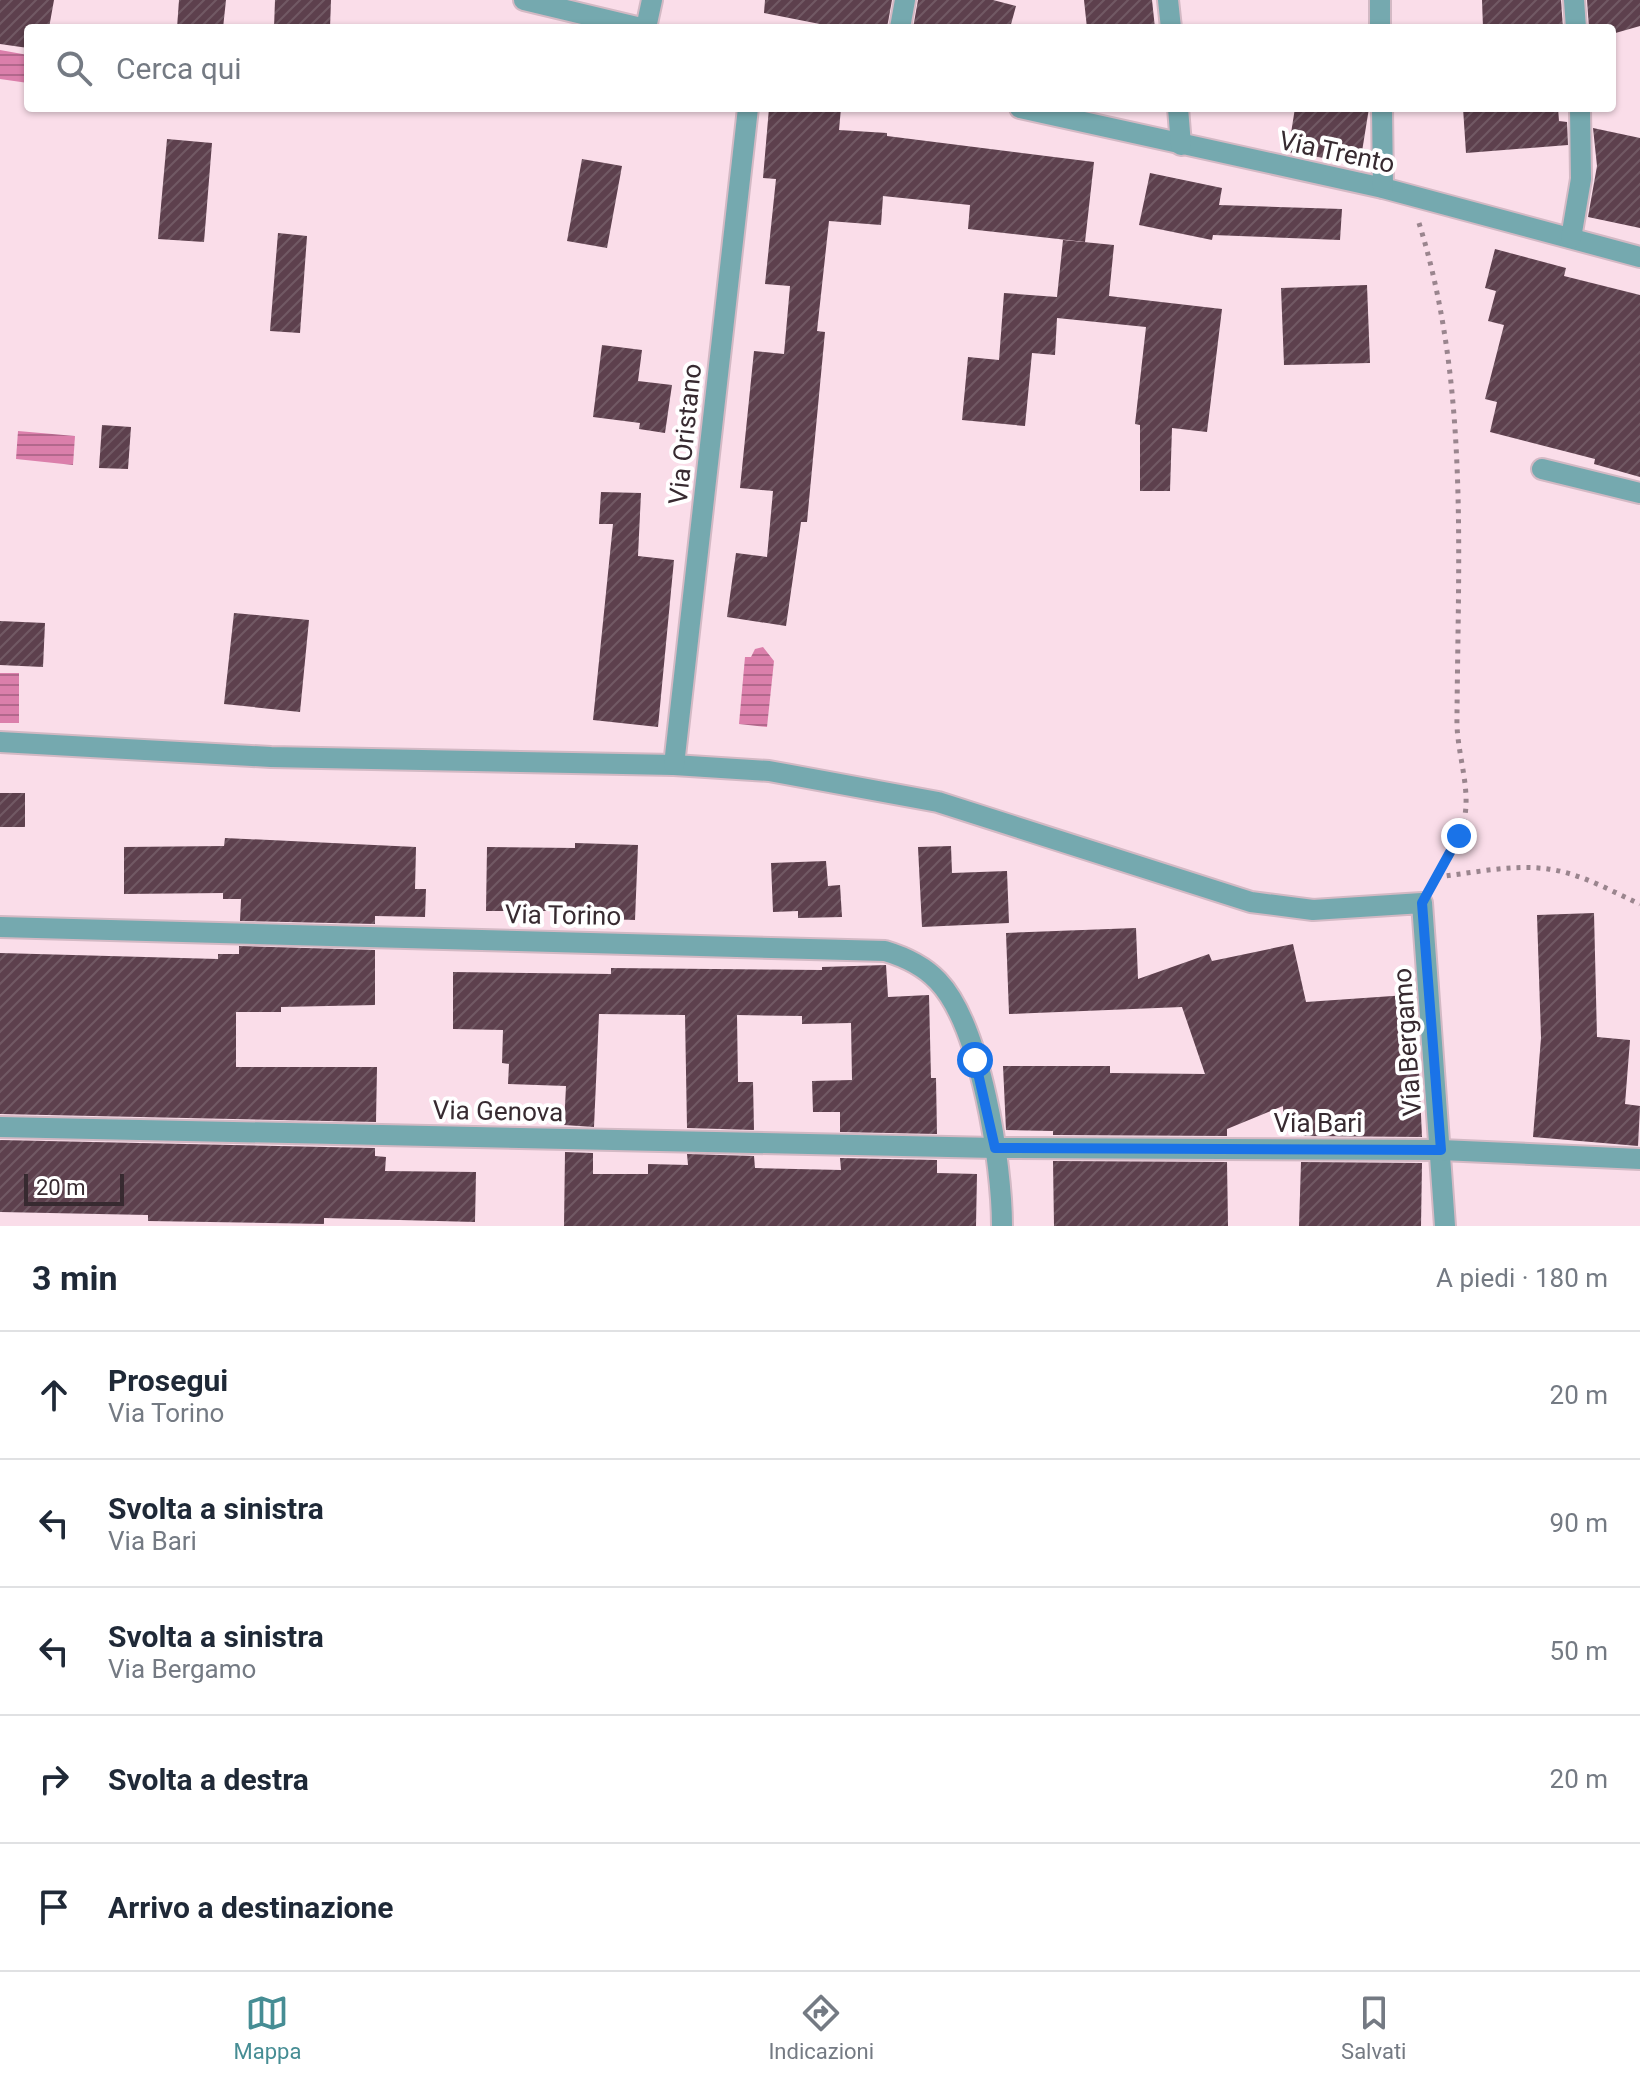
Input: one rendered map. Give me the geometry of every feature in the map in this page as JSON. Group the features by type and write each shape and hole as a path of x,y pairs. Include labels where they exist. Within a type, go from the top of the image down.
{"street":[{"path":"524,0 627,24"},
{"path":"645,24 652,0"},
{"path":"901,24 905,0"},
{"path":"1168,0 1171,24"},
{"path":"1380,0 1380,24"},
{"path":"1574,0 1576,24"},
{"name":"Via Oristano","path":"674,765 748,112"},
{"name":"Via Trento","path":"1037,112 1383,188 1640,257"},
{"path":"1178,112 1181,145"},
{"path":"1382,112 1383,188"},
{"path":"1571,238 1581,179 1580,112"},
{"path":"1542,469 1640,493"},
{"path":"0,742 271,757 674,765 782,773 938,802 1251,902 1313,910 1422,903"},
{"name":"Via Bergamo","path":"1422,903 1445,1226"},
{"name":"Via Torino","path":"0,927 885,951 902,956 929,972 958,1010 975,1060 995,1148 1002,1226"},
{"name":"Via Genova","path":"0,1127 995,1148"},
{"name":"Via Bari","path":"995,1148 1441,1150 1640,1159"}],"path":[{"path":"1410,195 1441,313 1455,401 1457,732 1466,798 1459,836 1422,903"},
{"path":"1437,877 1526,868 1549,869 1590,881 1640,904"}],"shaded area":[{"path":"0,50 24,54 24,82 0,79"},
{"path":"18,431 75,436 73,465 16,459"},
{"path":"763,647 774,661 767,727 739,724 745,657 751,657 755,649"},
{"path":"0,673 19,673 19,723 0,723"}],"building":[{"path":"0,0 54,0 50,24 24,24 24,47 0,44"},
{"path":"179,0 226,0 223,24 177,24"},
{"path":"275,0 331,0 330,24 274,24"},
{"path":"765,0 892,0 888,24 820,24 764,13"},
{"path":"918,0 993,0 1016,6 1011,24 914,24"},
{"path":"1084,0 1152,0 1155,24 1087,24"},
{"path":"1482,0 1561,0 1563,24 1483,24"},
{"path":"1587,0 1640,0 1640,26 1616,33 1616,24 1589,24"},
{"path":"769,112 841,112 839,130 887,133 887,136 1094,162 1085,242 968,229 970,205 883,196 881,225 829,221 817,331 825,332 807,522 801,522 786,626 727,617 736,553 767,557 773,491 740,488 754,351 784,354 790,286 765,284 776,179 763,178"},
{"path":"1294,112 1368,112 1360,164 1288,152"},
{"path":"1463,112 1558,112 1559,121 1567,122 1568,145 1466,153"},
{"path":"1593,128 1640,138 1640,228 1588,217 1597,166"},
{"path":"167,139 212,143 204,242 158,239"},
{"path":"582,159 622,166 607,248 567,241"},
{"path":"1150,173 1222,188 1219,205 1342,209 1340,240 1213,235 1212,240 1139,225"},
{"path":"278,233 307,236 300,333 270,331"},
{"path":"1063,240 1114,245 1109,296 1222,309 1207,432 1172,428 1170,491 1140,491 1140,425 1135,424 1146,327 1057,318 1055,355 1032,353 1025,426 962,420 968,357 999,360 1004,293 1057,297"},
{"path":"1495,249 1566,268 1564,276 1640,295 1640,477 1594,464 1595,459 1490,432 1497,402 1485,399 1504,325 1488,321 1496,291 1485,288"},
{"path":"1367,285 1370,363 1284,365 1281,288"},
{"path":"602,345 642,350 638,381 672,385 665,433 639,429 640,423 593,417"},
{"path":"102,425 131,427 128,469 99,468"},
{"path":"601,492 641,493 638,556 674,560 658,727 593,720 613,524 599,524"},
{"path":"234,613 309,620 300,712 224,704"},
{"path":"0,621 45,623 43,667 0,665"},
{"path":"0,793 25,793 25,827 0,827"},
{"path":"225,838 416,847 415,889 426,889 425,917 375,916 375,924 240,921 241,899 223,899 223,893 124,894 124,847 224,846"},
{"path":"575,843 638,845 635,920 572,918 573,911 486,911 487,847 575,848"},
{"path":"951,846 952,873 1007,871 1009,923 922,927 918,847"},
{"path":"826,861 828,886 840,885 842,917 798,918 798,911 773,912 771,863"},
{"path":"1594,913 1597,1037 1630,1040 1625,1104 1640,1106 1638,1146 1533,1137 1541,1038 1537,915"},
{"path":"1136,928 1138,979 1209,954 1212,961 1293,944 1306,1002 1407,995 1411,1072 1419,1071 1422,1137 1301,1136 1302,1126 1284,1127 1283,1106 1227,1129 1227,1136 1053,1135 1053,1131 1006,1130 1003,1066 1110,1066 1110,1073 1205,1074 1182,1007 1009,1014 1006,933"},
{"path":"239,946 375,950 375,1005 281,1007 281,1012 236,1012 236,1067 377,1067 376,1122 0,1114 0,953 218,959 218,954 239,954"},
{"path":"886,965 888,997 929,995 931,1078 936,1078 937,1134 840,1132 840,1112 813,1112 812,1081 852,1080 851,1023 802,1024 802,1016 737,1015 738,1082 753,1082 754,1130 687,1128 685,1015 599,1014 594,1127 564,1125 566,1086 508,1084 509,1064 502,1063 503,1030 453,1029 453,972 611,974 611,968 822,970 822,967"},
{"path":"0,1140 375,1148 375,1156 386,1157 385,1171 476,1172 475,1222 324,1218 324,1224 148,1221 148,1215 0,1212"},
{"path":"565,1152 593,1153 593,1174 648,1174 648,1164 688,1165 687,1154 754,1156 755,1168 841,1170 840,1158 937,1160 937,1173 977,1174 976,1226 564,1226"},
{"path":"1053,1161 1227,1162 1228,1226 1054,1226"},
{"path":"1301,1162 1422,1163 1421,1226 1299,1226"}],"route":[{"path":"975,1060 995,1148 1441,1150 1422,903 1459,836"}]}
